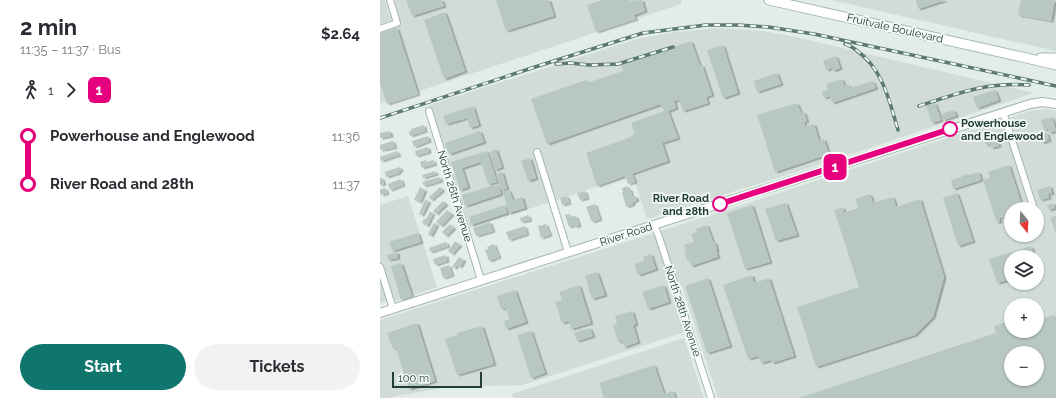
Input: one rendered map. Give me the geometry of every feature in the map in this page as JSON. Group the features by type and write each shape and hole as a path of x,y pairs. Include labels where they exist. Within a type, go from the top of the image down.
{"main road":[{"name":"Fruitvale Boulevard","path":"775,1 1056,65"},
{"name":"Fruitvale Boulevard","path":"1022,57 1056,58"}],"street":[{"path":"380,29 397,23 390,0"},
{"name":"River Road","path":"380,313 1003,112 1042,102 1056,104"},
{"name":"North 26th Avenue","path":"429,111 481,280"},
{"path":"1003,112 1032,202"},
{"path":"537,152 568,252"},
{"name":"North 28th Avenue","path":"654,225 711,398"},
{"path":"380,267 393,309"}],"shaded area":[{"path":"380,0 385,0 391,20 380,24"},
{"path":"394,0 681,0 681,4 380,104 380,33 402,25"},
{"path":"831,0 1056,0 1056,51"},
{"path":"717,28 763,31 796,37 1034,93 834,160 647,219 633,175 470,228 429,105 637,39 676,32"},
{"path":"1046,109 1056,111 1056,398 718,398 682,287 671,291 685,332 523,385 447,387 380,398 380,320 714,214 1033,110"},
{"path":"408,196 437,287 397,301 391,299 380,303 380,205"},
{"path":"684,338 704,398 513,398 512,394"}],"building":[{"path":"406,0 442,0 444,6 412,16"},
{"path":"496,0 549,0 554,16 506,31"},
{"path":"603,0 642,0 645,11 634,15 636,19 596,32 587,5"},
{"path":"916,0 946,0 918,9"},
{"path":"1021,0 1055,0 1051,21 1018,15"},
{"path":"445,12 465,71 444,79 424,20"},
{"path":"397,28 418,94 387,104 380,84 380,34"},
{"path":"691,41 700,66 702,65 712,95 706,97 708,103 683,111 679,100 674,101 676,108 668,111 678,138 662,143 668,161 597,186 586,153 631,137 631,135 635,134 631,123 664,111 661,104 547,144 531,99 586,80 587,83 623,71 621,65"},
{"path":"723,45 738,93 723,98 707,50"},
{"path":"836,56 840,68 833,71 832,68 826,70 823,61"},
{"path":"777,73 781,84 757,92 754,81"},
{"path":"842,79 844,86 848,84 850,88 873,81 876,88 832,103 830,96 824,98 822,92 828,90 826,84"},
{"path":"995,90 999,100 977,108 973,97"},
{"path":"797,103 801,113 804,112 807,121 804,122 805,127 814,124 819,141 824,139 829,154 775,172 757,115"},
{"path":"935,103 941,120 932,123 926,106"},
{"path":"473,106 479,125 470,128 467,118 446,124 443,116"},
{"path":"954,110 956,116 943,120 941,114"},
{"path":"1052,117 1056,131 1049,133 1048,129 1044,130 1041,120"},
{"path":"424,125 425,131 410,136 409,132 411,129"},
{"path":"390,131 391,136 380,138 380,133"},
{"path":"480,131 484,142 449,154 445,143"},
{"path":"1047,133 1049,140 1042,143 1039,135"},
{"path":"996,135 999,146 991,148 990,144 986,145 984,139"},
{"path":"428,136 429,141 414,147 412,141"},
{"path":"393,141 395,147 380,150 380,145"},
{"path":"428,147 429,152 416,156 415,151"},
{"path":"496,149 502,167 495,170 489,152"},
{"path":"397,151 399,155 381,161 380,157"},
{"path":"487,151 497,182 488,184 481,162 462,168 468,187 460,190 451,162"},
{"path":"530,158 536,178 528,181 521,161"},
{"path":"426,160 427,162 433,160 435,164 422,168 420,162"},
{"path":"1009,165 1021,202 1004,202 1004,221 1003,217 999,218 1000,221 997,223 983,180 990,178 988,172"},
{"path":"400,167 401,170 399,173 386,177 385,172"},
{"path":"435,171 436,174 423,178 422,175"},
{"path":"502,172 507,189 501,190 496,174"},
{"path":"979,172 981,180 953,189 951,180 967,174"},
{"path":"632,174 635,182 628,184 625,176"},
{"path":"440,177 441,181 424,186 422,182"},
{"path":"380,178 382,178 384,184 380,185"},
{"path":"401,179 403,185 390,190 388,184"},
{"path":"498,184 501,194 465,206 462,195"},
{"path":"627,186 628,189 630,189 632,197 636,196 637,200 633,202 633,204 626,207 622,188"},
{"path":"1050,186 1052,193 1048,194 1049,198 1040,200 1037,190"},
{"path":"420,187 425,190 420,202 414,200"},
{"path":"440,187 443,190 431,200 429,197"},
{"path":"385,188 387,193 381,195 380,190"},
{"path":"509,190 513,200 522,197 525,208 509,213 503,192"},
{"path":"585,191 587,198 580,200 577,193"},
{"path":"957,193 973,241 958,246 943,198"},
{"path":"870,194 873,203 893,197 896,207 920,199 944,277 933,317 915,335 816,367 797,307 859,287 834,210 843,207 844,213 858,208 855,199"},
{"path":"567,196 569,203 562,205 560,198"},
{"path":"425,200 429,201 422,215 419,214"},
{"path":"443,201 446,204 436,214 433,211"},
{"path":"786,203 797,235 776,241 765,209"},
{"path":"1054,203 1055,208 1049,210 1047,205"},
{"path":"595,204 600,219 592,222 586,207"},
{"path":"505,205 507,213 471,225 469,217"},
{"path":"752,205 770,262 745,269 727,213"},
{"path":"447,210 452,214 441,226 436,222"},
{"path":"430,212 433,213 427,226 422,223"},
{"path":"569,214 570,217 576,216 579,225 569,227 565,215"},
{"path":"528,215 530,220 521,222 520,218"},
{"path":"1056,216 1056,234 1050,217"},
{"path":"490,222 493,231 476,236 473,228"},
{"path":"434,223 437,224 431,236 428,234"},
{"path":"450,224 454,228 446,236 442,232"},
{"path":"546,224 550,235 541,238 538,226"},
{"path":"707,225 713,242 715,242 718,257 691,266 684,252 686,251 684,245 694,242 691,234 697,232 696,229"},
{"path":"525,226 527,234 509,240 506,232"},
{"path":"418,233 421,242 392,251 389,242"},
{"path":"455,241 460,245 452,254 448,251"},
{"path":"446,242 448,246 430,252 429,248"},
{"path":"494,244 499,257 489,261 485,250 488,249 487,247"},
{"path":"1031,246 1032,250 1018,250"},
{"path":"397,252 398,258 388,260 387,255"},
{"path":"651,254 656,269 638,275 634,264 644,261 643,257"},
{"path":"1004,254 1004,281 997,283 989,259"},
{"path":"446,255 447,261 435,265 433,259"},
{"path":"459,257 464,260 460,267 457,265 455,268 452,267"},
{"path":"401,263 412,296 401,300 391,266"},
{"path":"449,265 452,275 443,278 440,268"},
{"path":"597,272 605,295 592,299 585,276"},
{"path":"752,275 754,283 769,278 794,356 772,363 771,360 761,363 758,356 748,359 723,285"},
{"path":"708,278 730,346 707,353 685,286"},
{"path":"579,285 591,323 571,329 569,321 562,323 555,302 562,300 559,292"},
{"path":"664,285 669,302 648,309 642,292"},
{"path":"515,290 526,322 506,329 504,321 510,319 506,308 501,309 497,296"},
{"path":"632,311 636,324 633,325 638,342 624,347 622,341 618,342 613,325 617,324 615,316"},
{"path":"1054,315 1056,320 1056,398 799,398 996,333 994,326 1004,322 1004,338 1044,338 1044,318"},
{"path":"417,323 435,381 409,389 396,348 393,349 387,333"},
{"path":"482,326 494,364 457,375 445,339 457,335 457,333"},
{"path":"590,328 593,336 577,341 574,333"},
{"path":"531,331 545,373 531,378 517,335"},
{"path":"654,365 664,394 673,391 675,398 604,398 599,383"}],"railway":[{"path":"380,118 643,33 706,25 768,27 814,34 1056,86"},
{"path":"845,44 853,48 873,66 884,86 898,130"},
{"path":"556,64 618,64 673,47"},
{"path":"919,106 960,93 986,87 1000,85 1029,85"}],"bus line":[{"name":"1","path":"720,204 950,129"}],"place":[{"name":"Powerhouse and Englewood","path":"950,129"},
{"name":"River Road and 28th","path":"720,204"}]}
